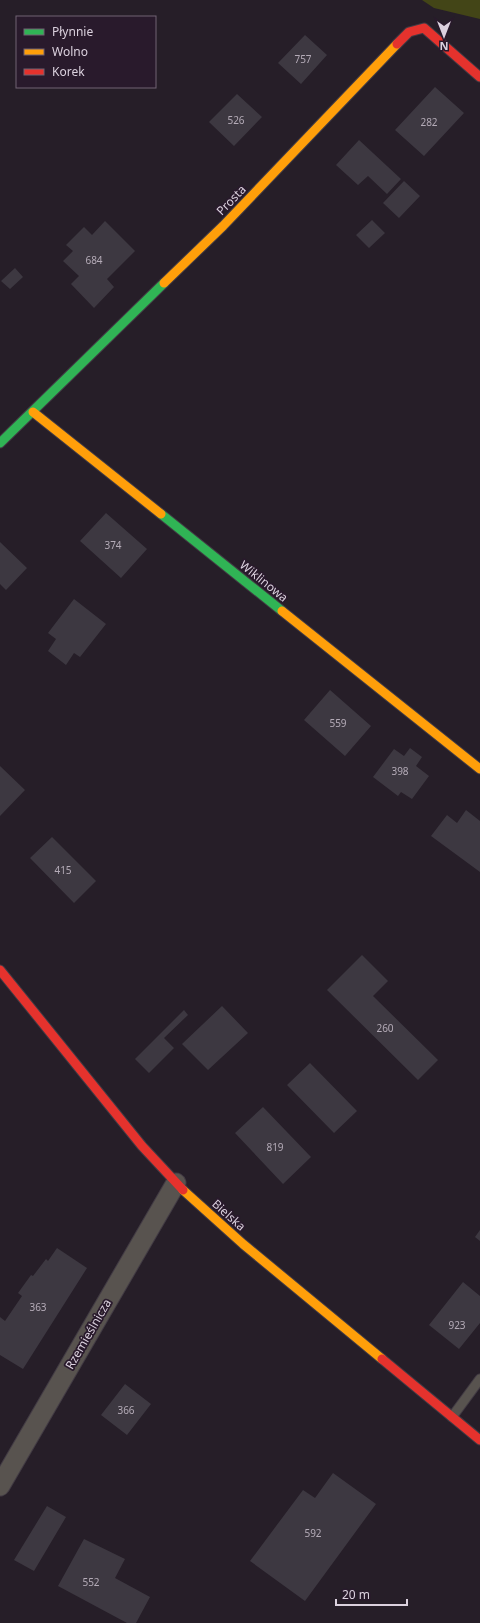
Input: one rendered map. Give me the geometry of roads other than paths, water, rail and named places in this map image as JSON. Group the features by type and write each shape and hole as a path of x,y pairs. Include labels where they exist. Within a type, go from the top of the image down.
{"street":[{"name":"Prosta","path":"0,443 223,226 409,32 424,28 480,77"},
{"name":"Wiklinowa","path":"32,412 480,769"},
{"name":"Bielska","path":"0,970 142,1146 176,1183 243,1244 480,1440"},
{"name":"Rzemieślnicza","path":"0,1486 176,1183"}],"lane":[{"path":"452,1417 480,1379"}]}
